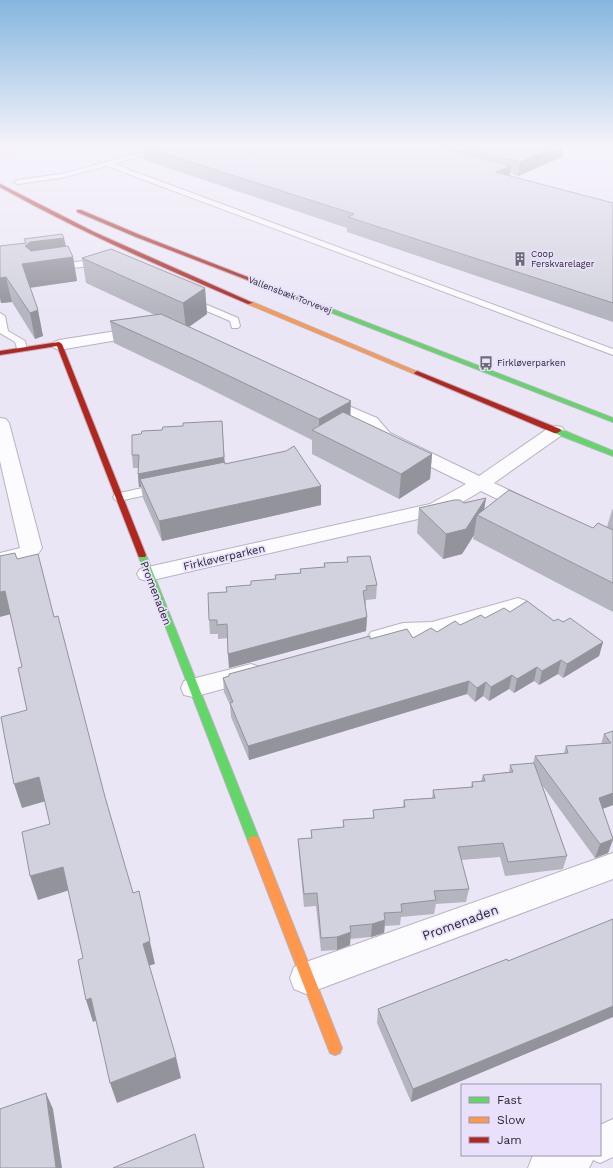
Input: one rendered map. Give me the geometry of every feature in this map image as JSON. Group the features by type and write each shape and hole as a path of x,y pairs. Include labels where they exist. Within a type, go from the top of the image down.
{"street":[{"name":"Vallensbæk Torvevej","path":"26,202 171,270 562,427 613,454"},
{"name":"Vallensbæk Torvevej","path":"69,206 138,236 583,412 613,420"},
{"path":"0,353 157,330"},
{"name":"Promenaden","path":"59,344 306,978 335,1048"},
{"path":"306,392 370,422 384,437 544,514"},
{"path":"0,423 30,548 29,552 0,560"},
{"name":"Firkløverparken","path":"148,574 437,509 481,483 562,427"},
{"path":"358,644 403,632 432,630 518,606"},
{"path":"193,688 268,668"},
{"name":"Promenaden","path":"306,978 613,866"},
{"path":"601,1144 613,1138"}],"lane":[{"path":"209,202 613,352"},
{"path":"49,268 100,261 108,264"},
{"path":"181,296 235,320 235,326"},
{"path":"0,316 4,332 20,341 22,349"},
{"path":"118,497 171,486"}],"building":[{"path":"315,202 607,202 613,203 613,303 348,217 354,214"},
{"path":"62,234 64,238 30,242 25,246 31,251 68,246 73,257 22,264 38,310 30,313 6,277 0,278 0,246 26,243 24,239"},
{"path":"111,249 205,288 183,303 82,258"},
{"path":"161,314 351,401 319,419 110,321"},
{"path":"343,412 432,454 401,474 312,430"},
{"path":"222,421 224,457 138,474 139,455 132,455 132,435 141,434 142,431 162,430 163,427 183,426 183,423"},
{"path":"294,446 321,486 159,521 140,479 225,462 225,464 286,451"},
{"path":"509,490 593,528 598,523 613,530 613,583 477,515"},
{"path":"486,498 466,529 446,534 419,508 454,500 460,500 464,503"},
{"path":"15,553 17,559 38,554 54,617 58,616 105,797 133,893 139,891 150,941 143,944 176,1057 110,1083 91,998 86,1000 78,960 83,958 63,867 30,876 22,832 50,824 39,777 14,784 1,717 27,710 18,668 22,667 5,591 0,592 0,556"},
{"path":"370,556 377,585 366,586 367,590 363,591 367,617 228,654 227,624 217,625 217,620 209,620 208,593 227,592 226,587 251,585 251,581 276,579 275,575 301,573 300,569 325,567 324,563 348,562 347,557"},
{"path":"527,601 554,621 558,619 563,622 570,618 603,642 567,664 561,660 542,671 537,667 517,679 512,675 491,687 486,682 477,688 469,681 248,746 230,703 233,702 223,678 229,676 229,674 370,636 370,639 407,629 413,638 431,628 437,632 455,621 460,625 481,615 485,618 504,608 510,612"},
{"path":"613,731 613,793 599,798 613,839 600,844 535,756 568,753 566,746 611,743 604,734"},
{"path":"534,763 567,856 508,862 503,843 458,847 469,889 434,891 436,900 401,904 402,912 384,913 385,920 372,924 350,926 351,932 337,937 321,938 317,893 304,894 298,839 312,838 311,830 344,827 343,820 374,818 373,810 405,807 404,800 435,798 433,790 473,787 472,782 485,781 483,775 513,772 510,765"},
{"path":"613,919 613,1006 413,1089 378,1009 507,959 508,961"},
{"path":"46,1093 56,1168 0,1168 0,1109"},
{"path":"195,1134 204,1168 113,1168"}],"traffic: fast":[{"path":"296,297 613,420"},
{"path":"557,431 613,454"},
{"path":"142,555 254,841"}],"traffic: slow":[{"path":"250,303 417,373"},
{"path":"254,841 335,1048"}],"traffic: jam":[{"path":"29,202 155,262 250,303"},
{"path":"79,211 138,236 296,297"},
{"path":"0,353 59,344 142,555"},
{"path":"417,373 557,431"}],"place":[{"name":"Coop Ferskvarelager","path":"520,259"},
{"name":"Firkløverparken","path":"486,363"}]}
